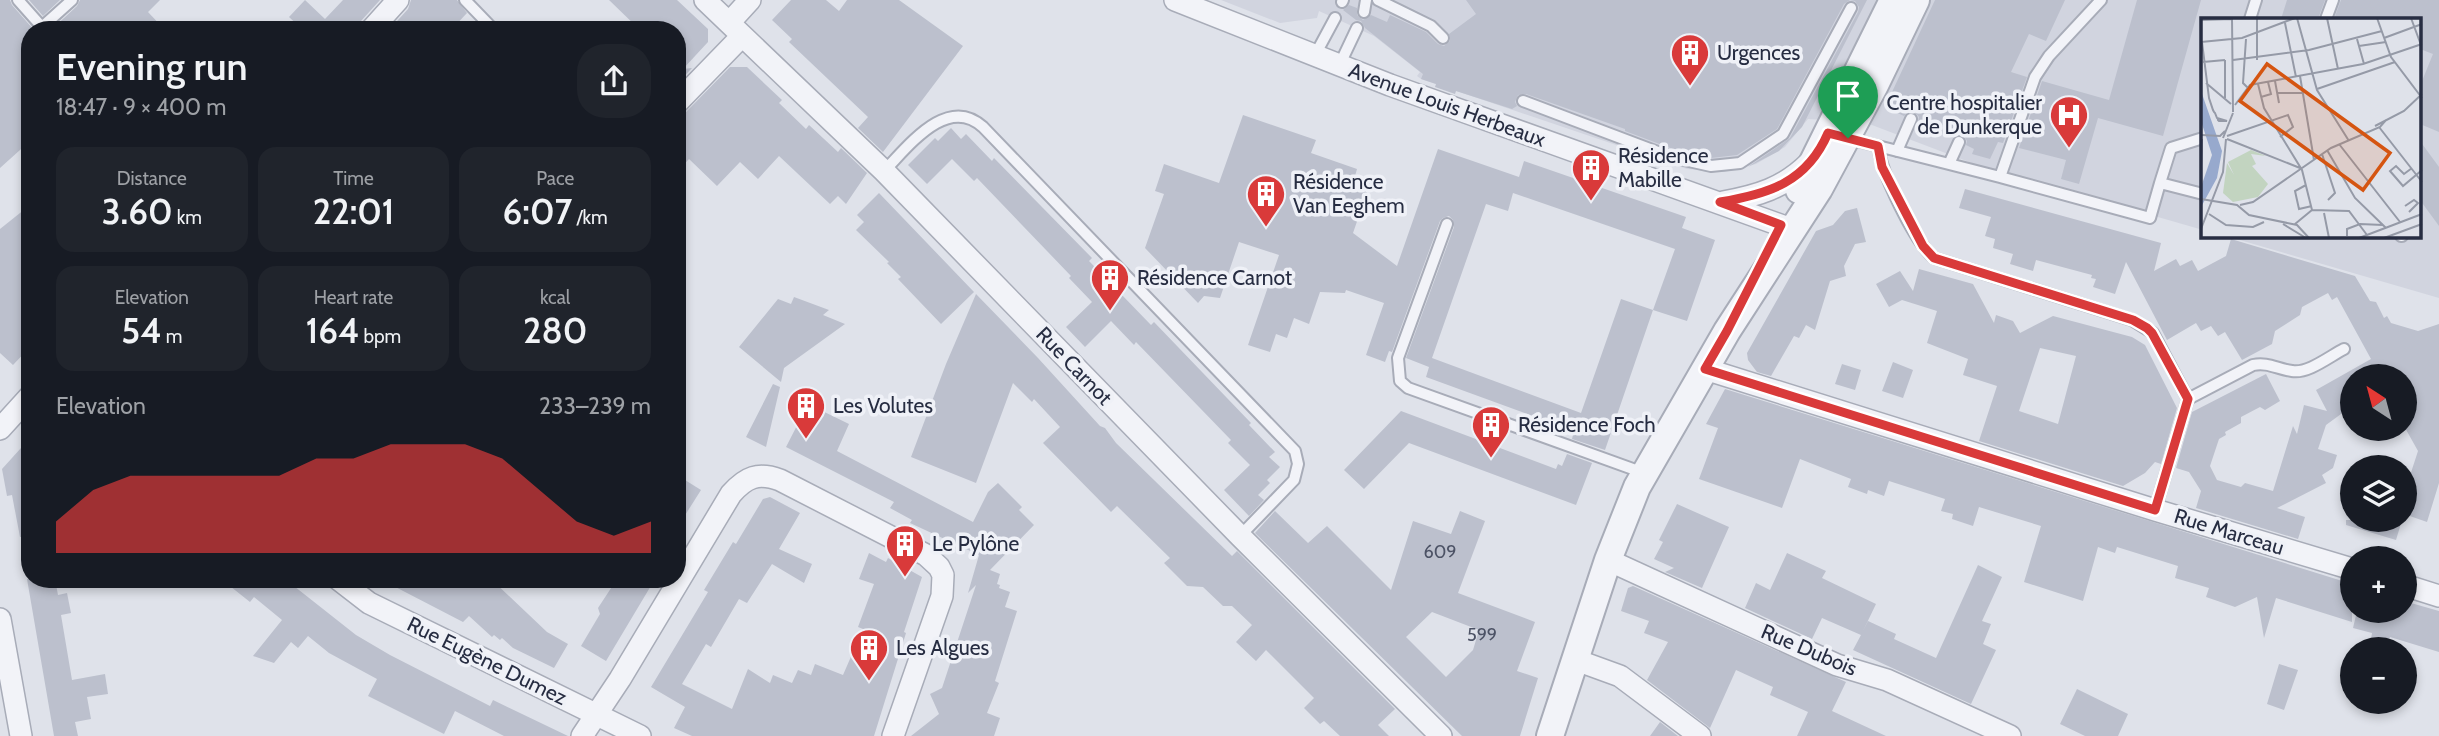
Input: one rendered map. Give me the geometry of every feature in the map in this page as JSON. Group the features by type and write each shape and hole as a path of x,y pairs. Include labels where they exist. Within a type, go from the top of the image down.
{"street":[{"path":"378,21 398,0"},
{"name":"Rue Carnot","path":"705,0 884,172 1240,536 1441,736"},
{"path":"686,92 736,30 750,0"},
{"name":"Avenue Louis Herbeaux","path":"1175,0 1314,57 1788,227"},
{"path":"1832,142 1893,0"},
{"path":"1550,736 1608,560 1644,473 1788,227 1832,142 1916,0"},
{"name":"Avenue Louis Herbeaux","path":"1720,202 1752,197 1777,188 1798,174 1832,142"},
{"name":"Rue Marceau","path":"1705,369 2340,565"},
{"path":"0,429 21,407"},
{"path":"686,568 731,494 741,483 754,476 765,475 915,548 939,567 943,580 942,596 893,736"},
{"name":"Rue Dubois","path":"1608,560 1837,665 1886,680 2010,736"},
{"name":"Rue Eugène Dumez","path":"350,588 369,603 640,736"},
{"path":"582,736 674,588"},
{"path":"2417,589 2439,596"},
{"path":"0,619 21,736"},
{"path":"1576,660 1620,676 1700,736"}],"lane":[{"path":"18,0 37,21"},
{"path":"49,21 72,0"},
{"path":"465,0 485,21"},
{"path":"1378,0 1430,26 1443,38"},
{"path":"2000,177 2035,76 2049,56 2101,0"},
{"path":"2250,18 2256,0"},
{"path":"2326,18 2333,0"},
{"path":"1523,101 1671,156 1711,166 1740,163 1783,134 1851,8"},
{"path":"1314,57 1335,18"},
{"path":"1339,66 1357,28"},
{"path":"884,172 934,124 953,117 969,117 983,127 1294,451 1298,464 1294,480 1240,536"},
{"path":"1897,151 1911,119"},
{"path":"1832,142 1878,146 2150,218 2171,149 2201,139"},
{"path":"1949,164 1959,142"},
{"path":"1878,146 1882,167 1923,246 1934,258 2140,323 2156,339 2188,399 2155,510"},
{"path":"2160,183 2201,193"},
{"path":"1447,225 1398,358 1398,374 1404,385 1644,473"},
{"path":"2188,399 2253,365 2269,364 2297,372 2344,349"}],"shaded area":[{"name":"Centre hospitalier de Dunkerque","path":"1221,0 2439,0 2439,298 2233,238 2422,238 2422,18 2201,18 2201,229 1977,165 1864,122 1808,119 1785,147 1756,164 1724,172 1687,169 1421,79 1417,76 1420,72 1374,36 1319,11 1317,18 1280,23"}],"building":[{"path":"0,0 10,0 26,21 21,21 21,149 0,168"},
{"path":"29,0 60,0 43,16"},
{"path":"80,0 160,0 148,12 156,21 61,21"},
{"path":"305,0 325,19 343,0 380,0 361,21 293,21 289,17"},
{"path":"411,0 457,0 467,13 459,21 397,21 408,9"},
{"path":"609,0 677,0 708,29 708,42 686,66 686,21 631,21"},
{"path":"791,0 826,0 839,11 847,0 899,0 963,46 883,152 858,128 868,117 789,42 792,39 772,20"},
{"name":"Urgences","path":"1466,0 1850,0 1844,4 1777,129 1737,155 1711,158 1673,149 1526,94 1518,95 1515,102 1517,106 1512,109 1435,87 1436,84 1421,79 1423,74 1365,28 1361,21 1343,10 1349,5 1357,8 1357,15 1363,20 1371,15 1387,22 1390,15 1426,32 1438,44 1444,46 1450,41 1449,34 1476,14"},
{"path":"1850,0 1867,0 1802,127 1779,151 1748,167 1790,138 1858,12 1859,7 1855,1"},
{"path":"1935,0 2065,0 2046,41 2029,34 2011,72 2027,77 2003,143 1998,142 1990,159 1972,154 1974,149 1966,145 1967,141 1963,135 1958,134 1952,138 1918,122 1919,117 1915,112 1909,111 1904,116 1885,107"},
{"path":"2137,0 2201,0 2163,136 2098,118 2079,184 2061,179 2066,160 2019,148 2042,81 2109,100"},
{"path":"2287,0 2325,0 2318,18 2281,18"},
{"path":"2341,0 2439,0 2439,132 2422,125 2422,81 2433,54 2422,50 2422,18 2334,18"},
{"path":"730,67 747,67 782,100 779,103 806,129 809,125 838,152 841,148 867,173 846,204 838,196 830,204 779,156 758,179 740,162 717,186 689,159 686,162 686,112"},
{"path":"1243,115 1316,140 1311,153 1357,169 1355,176 1371,181 1353,233 1397,266 1438,149 1519,177 1524,161 1686,217 1682,228 1715,240 1687,321 1653,310 1605,450 1572,439 1574,431 1426,377 1429,367 1406,358 1454,227 1449,216 1440,221 1392,352 1389,351 1385,362 1366,355 1384,303 1346,290 1345,293 1320,292 1309,324 1294,318 1287,338 1276,334 1270,352 1248,345 1279,255 1239,242 1220,298 1204,296 1198,303 1145,248 1164,194 1155,191 1164,164 1219,183","holes":["1513,193 1675,249 1653,310 1621,299 1581,413 1432,358 1486,204 1508,211"]},
{"name":"Résidence Carnot","path":"951,128 961,139 966,134 992,161 994,158 1092,258 1089,261 1151,325 1154,322 1251,423 1249,425 1275,452 1269,457 1280,467 1267,480 1270,483 1258,495 1264,500 1249,516 1224,490 1250,465 1228,443 1231,440 1136,342 1134,345 1111,321 1085,347 1066,327 1092,302 1069,278 1071,276 977,178 974,181 952,159 927,184 908,165 935,138 938,141"},
{"path":"2422,144 2439,167 2439,226 2422,203"},
{"path":"1965,189 2161,243 2154,271 2176,259 2180,266 2192,260 2198,271 2226,256 2231,239 2355,276 2370,301 2376,302 2384,318 2387,316 2391,323 2418,331 2439,324 2439,483 2427,522 2417,519 2418,451 2412,441 2417,441 2417,364 2362,364 2371,359 2337,297 2332,300 2328,293 2302,307 2300,315 2275,331 2272,344 2242,360 2225,332 2218,336 2211,326 2201,331 2196,323 2167,340 2126,262 2115,294 2093,287 2096,279 2091,278 2092,275 2036,260 2033,271 2010,264 2013,254 1993,248 1995,239 1985,236 1991,217 1959,208"},
{"path":"879,193 974,292 941,324 898,279 901,277 887,263 889,262 856,230 864,222 857,215"},
{"path":"1857,208 1866,242 1855,244 1844,266 1846,276 1830,281 1815,330 1806,325 1799,338 1794,336 1771,376 1757,372 1748,360 1747,353 1816,231 1833,225 1845,211"},
{"path":"21,212 21,357 13,365 0,353 0,229"},
{"path":"1919,269 1973,284 1994,323 1996,315 2013,321 2020,333 2053,316 2132,337 2145,345 2177,408 2161,464 2155,462 2145,473 2123,486 1979,441 1997,386 1963,375 1968,359 1927,343 1937,311 1902,300 1889,307 1876,284 1900,271 1913,291","holes":["2040,348 2076,356 2058,424 2019,411"]},
{"path":"976,294 1100,426 1105,428 1116,443 1232,556 1237,551 1395,709 1378,725 1389,736 1340,736 1324,721 1320,724 1304,708 1314,698 1266,650 1256,661 1236,642 1252,625 1232,606 1223,606 1203,587 1187,586 1164,563 1170,558 1117,506 1111,512 1043,443 1060,427 1034,399 1032,402 1013,383 976,483 911,457"},
{"path":"794,297 829,310 823,315 845,324 784,368 781,382 739,347 778,299 791,304"},
{"path":"1893,362 1913,370 1903,398 1882,391"},
{"path":"1842,364 1861,370 1855,390 1835,384"},
{"path":"2266,374 2280,401 2265,410 2260,407 2241,417 2241,423 2225,432 2226,435 2219,439 2210,466 2217,480 2241,487 2245,483 2273,491 2293,426 2297,434 2304,405 2327,411 2316,390 2340,376 2340,415 2326,425 2318,449 2337,455 2333,468 2322,475 2326,483 2277,508 2305,517 2298,539 2196,508 2201,491 2189,472 2176,468 2192,412"},
{"path":"773,384 780,387 766,447 746,437"},
{"path":"1725,389 2340,580 2340,618 2276,598 2264,638 2257,597 2235,607 2206,597 2209,588 2175,578 2178,566 2117,547 2115,553 2098,547 2083,601 2024,582 2041,526 1979,507 1973,526 1952,519 1953,514 1941,511 1945,499 1889,481 1884,496 1868,490 1867,494 1848,487 1851,479 1800,459 1782,508 1699,479 1718,428 1706,424"},
{"path":"808,404 849,424 837,451 973,522 988,492 998,483 1022,507 1019,510 1034,525 990,570 1000,574 997,584 1000,585 999,588 1010,592 1005,607 1017,611 995,681 999,683 987,713 1000,718 994,736 911,736 939,714 930,694 942,688 976,585 968,593 979,555 910,523 912,520 890,508 894,502 786,447"},
{"name":"Résidence Foch","path":"1401,411 1556,469 1558,464 1562,466 1567,454 1592,463 1576,505 1409,443 1364,489 1344,470"},
{"path":"21,448 21,537 12,495 7,496 2,469"},
{"path":"686,481 701,490 686,514"},
{"path":"770,497 800,513 779,549 812,564 804,583 772,564 747,603 739,599 711,647 706,644 682,684 732,709 748,669 770,683 773,675 792,683 798,670 811,675 815,664 843,675 863,629 858,627 874,584 859,579 869,553 886,562 888,558 922,577 874,736 692,736 674,728 685,707 651,687 708,592 704,590 733,542 736,544 763,499"},
{"path":"1677,504 1729,527 1702,588 1665,572 1674,568 1654,559 1663,542 1659,540"},
{"path":"1275,511 1308,543 1327,526 1391,590 1413,521 1451,534 1460,511 1485,521 1458,593 1535,622 1517,671 1538,678 1520,736 1462,736 1255,533","holes":["1432,612 1479,630 1473,650 1446,677 1406,637"]},
{"path":"2369,532 2398,532 2396,540"},
{"path":"1787,553 1826,571 1822,578 1876,604 1863,631 1868,621 1896,634 1894,639 1936,658 1978,565 2002,577 1982,621 1991,624 1983,644 1996,650 1971,704 1853,650 1861,635 1822,618 1812,639 1745,608 1756,583 1770,590"},
{"path":"1633,586 1846,682 1832,711 1886,736 1797,736 1808,712 1770,695 1773,687 1736,670 1710,728 1647,680 1668,642 1644,633 1649,621 1621,611 1628,588"},
{"path":"29,588 57,588 58,595 67,593 71,613 61,615 72,680 105,674 108,694 87,697 91,719 75,722 78,736 54,736"},
{"path":"232,588 296,588 356,635 390,655 490,706 493,700 568,736 504,736 455,711 444,734 368,696 377,679 329,653 308,636 298,648 291,642 274,663 253,656 282,620 254,597 250,602"},
{"path":"397,588 501,588 547,632 568,644 554,668 513,648 502,638 500,640 494,635 492,637 469,616 463,622"},
{"path":"611,588 650,588 606,661 581,646 600,614 598,608"},
{"path":"2417,605 2439,611 2439,652 2417,645 2417,637 2371,637 2372,633 2353,628 2354,623 2417,623"},
{"path":"2279,664 2298,670 2284,710 2267,704"},
{"path":"2077,689 2128,714 2118,736 2085,736 2060,724"},
{"path":"1660,722 1678,736 1650,736"}],"place":[{"name":"Urgences","path":"1690,87"},
{"name":"Centre hospitalier de Dunkerque","path":"2069,149"},
{"name":"Résidence Mabille","path":"1591,202"},
{"name":"Résidence Van Eeghem","path":"1266,228"},
{"name":"Résidence Carnot","path":"1110,312"},
{"name":"Les Volutes","path":"806,440"},
{"name":"Résidence Foch","path":"1491,459"},
{"name":"Le Pylône","path":"905,578"},
{"name":"Les Algues","path":"869,682"}],"route":[{"path":"1828,133 1848,138 1878,146 1882,167 1923,246 1934,258 2133,320 2152,333 2188,399 2155,510 1705,369 1781,225 1720,202 1752,197 1784,184 1818,154 1828,133"}]}
